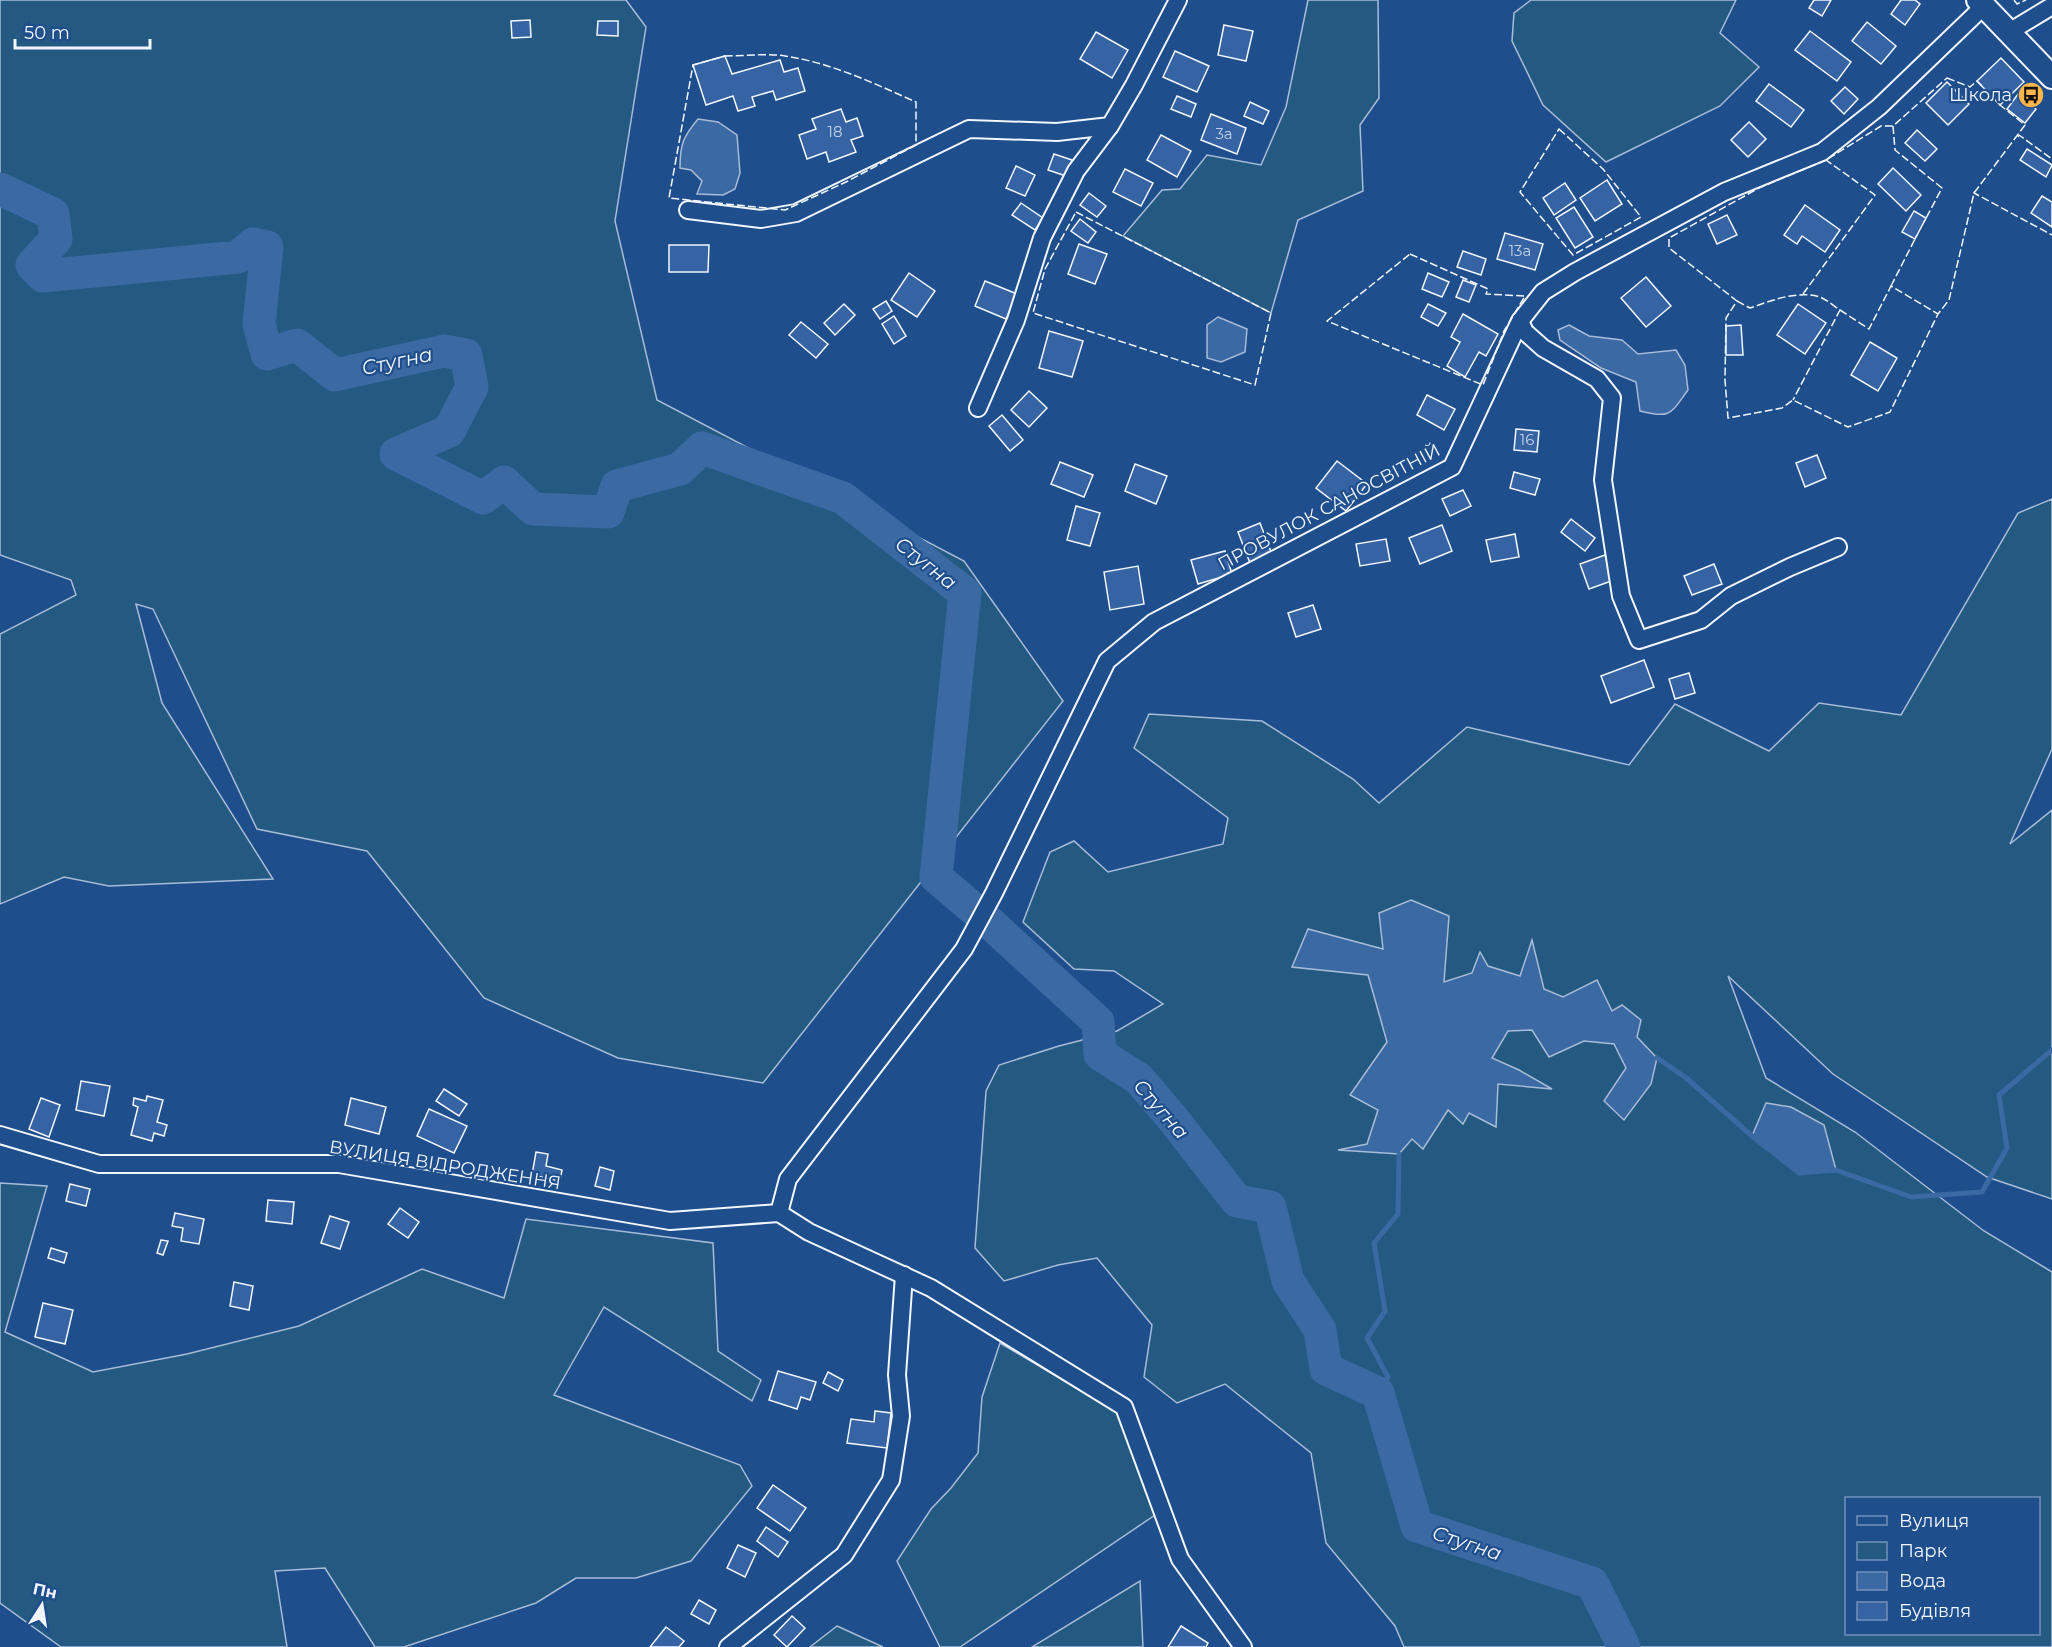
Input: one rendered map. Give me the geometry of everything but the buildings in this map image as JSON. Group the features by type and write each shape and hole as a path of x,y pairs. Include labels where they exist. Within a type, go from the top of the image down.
{"street":[{"path":"978,408 1016,320 1042,238 1076,171 1110,126 1134,85 1178,0"},
{"path":"1981,3 2052,77"},
{"name":"ПРОВУЛОК САНОСВІТНІЙ","path":"779,1213 788,1179 964,949 994,893 1107,661 1154,622 1452,467 1520,321 1543,292 1575,272 1724,192 1822,152 1879,107 1981,3"},
{"path":"2008,32 2052,6"},
{"path":"688,210 761,219 796,213 969,129 1057,132 1110,126"},
{"path":"1520,321 1525,332 1543,348 1597,379 1612,398 1603,480 1621,596 1639,640 1701,620 1731,596 1790,567 1838,547"},
{"name":"ВУЛИЦЯ ВІДРОДЖЕННЯ","path":"0,1136 99,1164 339,1164 670,1221 779,1213"},
{"path":"779,1213 809,1232 931,1288 1124,1407 1180,1560 1243,1647"},
{"path":"728,1647 844,1555 891,1480 901,1416 897,1375 904,1275"}],"green space":[{"path":"0,0 626,0 646,27 615,221 657,400 964,561 1063,701 763,1083 618,1058 484,998 367,851 257,829 153,609 136,604 162,703 273,879 109,886 64,877 0,904 0,634 76,595 71,580 0,555"},
{"path":"1308,0 1378,0 1379,98 1360,125 1363,191 1298,220 1271,313 1123,236 1162,190 1180,189 1207,155 1261,165 1286,107"},
{"path":"1531,0 1736,0 1720,33 1759,67 1720,106 1606,162 1543,105 1512,41 1514,13"},
{"path":"2052,499 2052,749 2010,844 2052,810 2052,1199 1987,1177 1833,1074 1728,976 1766,1078 1855,1132 1984,1231 2052,1272 2052,1647 1404,1647 1395,1626 1326,1543 1311,1453 1225,1384 1177,1403 1144,1377 1152,1325 1097,1258 1058,1265 1004,1281 975,1248 986,1091 999,1065 1117,1031 1163,1004 1114,971 1074,969 1023,922 1050,852 1074,841 1108,872 1223,844 1228,818 1134,748 1149,714 1262,721 1353,779 1379,803 1467,727 1629,765 1675,704 1769,751 1819,703 1901,715 2018,513"},
{"path":"0,1183 47,1186 5,1332 93,1372 187,1354 299,1326 422,1269 504,1298 526,1219 713,1243 718,1351 761,1380 752,1401 604,1307 554,1395 740,1465 752,1486 691,1561 636,1578 576,1578 536,1603 404,1647 375,1647 325,1568 275,1571 287,1647 61,1647 0,1603"},
{"path":"1000,1343 1117,1412 1158,1513 960,1647 940,1647 897,1561 931,1509 951,1488 978,1453 982,1397"},
{"path":"1140,1581 1143,1647 1032,1647"},
{"path":"837,1626 883,1647 810,1647"}],"water":[{"path":"698,119 718,122 737,135 740,173 735,189 723,195 697,194 702,181 691,170 680,168 683,141"},
{"path":"1218,317 1247,329 1245,352 1221,362 1207,358 1207,325"},
{"path":"1569,325 1589,336 1622,340 1638,354 1676,350 1685,365 1688,390 1677,405 1665,414 1640,411 1636,382 1601,368 1560,340 1558,330"},
{"path":"1411,900 1449,916 1444,982 1472,973 1480,952 1488,966 1520,976 1532,940 1544,989 1563,997 1597,980 1612,1011 1622,1005 1641,1020 1637,1037 1657,1058 1651,1084 1624,1120 1604,1101 1626,1068 1614,1044 1584,1041 1549,1057 1532,1030 1508,1031 1492,1058 1552,1089 1498,1084 1496,1127 1469,1113 1463,1124 1448,1110 1423,1149 1412,1139 1399,1154 1338,1150 1367,1144 1378,1110 1350,1095 1387,1042 1368,975 1292,967 1308,929 1383,949 1379,913"},
{"path":"1766,1103 1791,1107 1824,1125 1836,1170 1799,1173 1752,1136"}],"waterway":[{"name":"Стугна","path":"0,189 53,214 56,239 32,265 43,276 238,257 253,244 267,247 259,324 267,354 297,345 335,375 444,351 466,355 472,387 449,431 396,454 483,498 504,482 533,509 608,512 617,486 680,469 702,448 843,498 965,593 936,877 1098,1022 1100,1054 1139,1079 1237,1201 1270,1207 1288,1281 1320,1330 1326,1369 1378,1393 1417,1526 1592,1583 1624,1647"},
{"path":"1657,1058 1685,1077 1752,1136 1799,1173 1836,1170 1911,1197 1982,1192 2007,1148 1999,1095 2052,1050"},
{"path":"1378,1393 1388,1377 1367,1338 1385,1311 1374,1243 1398,1214 1399,1154"}],"fence":[{"path":"2014,0 2017,4 2026,0"},
{"path":"725,56 785,56 819,63 852,74 916,102 916,145 846,182 785,210 669,198 693,65 725,56"},
{"path":"1947,78 1970,87 1977,81 2000,105 2025,125 1974,193 1949,300 1938,314 1890,412 1848,427 1793,400 1782,408 1728,418 1725,380 1726,318 1737,301 1669,248 1669,238 1759,188 1826,160 1881,126 1893,126 1947,78"},
{"path":"1893,126 1895,150 1942,188 1924,222"},
{"path":"1559,129 1603,169 1641,217 1573,255 1520,192 1559,129"},
{"path":"2018,137 2019,135 2052,159"},
{"path":"1803,294 1875,195 1826,160"},
{"path":"1975,191 1974,193 2052,235"},
{"path":"1076,212 1271,313 1255,385 1033,313 1045,269 1076,212"},
{"path":"1891,286 1917,235"},
{"path":"1410,254 1488,289 1486,294 1525,296 1504,331 1483,385 1327,321 1410,254"},
{"path":"1840,310 1869,329 1891,286 1938,314"},
{"path":"1737,301 1750,308 1784,297 1811,295 1823,298 1840,310 1793,400"}],"place":[{"name":"Школа","path":"2031,95"}]}
